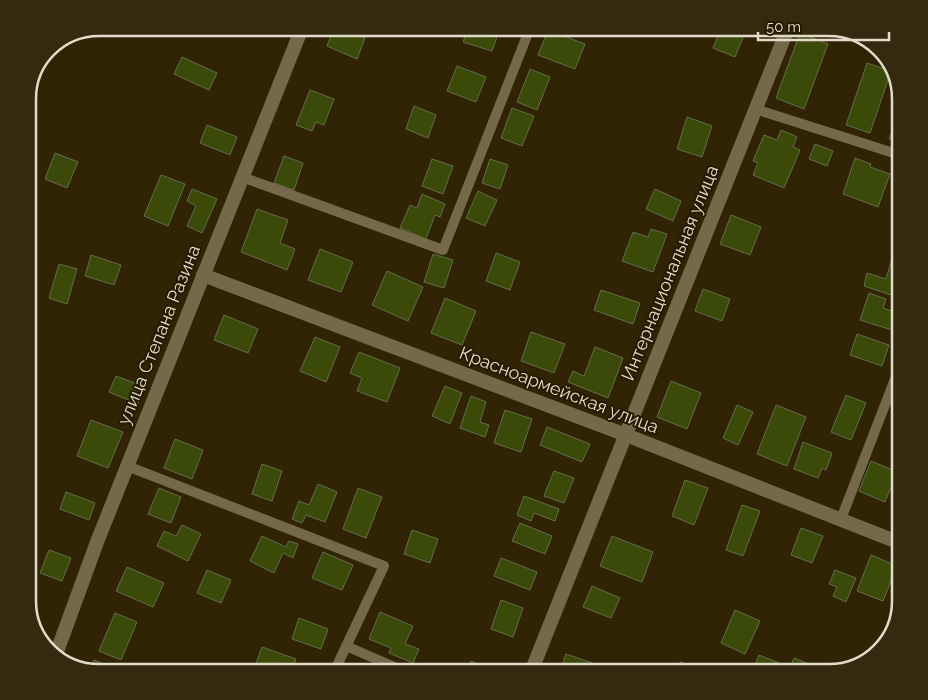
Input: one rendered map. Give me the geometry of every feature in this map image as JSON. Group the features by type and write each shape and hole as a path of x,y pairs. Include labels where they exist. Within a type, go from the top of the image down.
{"street":[{"name":"улица Степана Разина","path":"58,648 127,466 299,36"},
{"name":"Интернациональная улица","path":"534,664 785,36"},
{"name":"Красноармейская улица","path":"203,275 626,435 892,540"}],"lane":[{"path":"242,177 443,250 527,36"},
{"path":"755,109 892,152"},
{"path":"840,519 892,386"},
{"path":"127,466 384,566 338,664"},
{"path":"346,646 388,664"}],"building":[{"path":"331,36 359,36 365,38 357,59 327,46"},
{"path":"465,36 497,36 492,51 463,42"},
{"path":"546,36 564,36 585,44 575,69 538,55"},
{"path":"718,36 744,36 735,57 713,48"},
{"path":"799,36 808,36 828,44 804,109 776,98"},
{"path":"182,57 217,73 209,90 174,74"},
{"path":"867,63 884,69 888,79 870,133 846,125"},
{"path":"457,66 486,77 476,102 447,91"},
{"path":"530,69 550,77 537,110 517,102"},
{"path":"310,90 334,99 324,125 316,122 312,131 296,125"},
{"path":"414,106 436,115 428,138 406,129"},
{"path":"512,108 534,116 522,146 501,138"},
{"path":"687,117 712,126 702,157 677,149"},
{"path":"207,125 237,137 230,155 200,143"},
{"path":"781,130 797,137 793,147 800,150 784,188 753,175 758,163 753,161 764,135 777,140"},
{"path":"815,144 833,151 827,166 809,159"},
{"path":"55,153 78,162 67,188 45,179"},
{"path":"284,156 303,163 294,190 274,183"},
{"path":"855,158 871,164 870,167 890,174 878,207 843,194"},
{"path":"432,159 453,166 443,194 422,186"},
{"path":"490,159 508,165 500,189 482,183"},
{"path":"161,175 185,184 168,226 144,216"},
{"path":"192,189 217,199 202,233 187,226 196,206 187,201"},
{"path":"655,189 681,201 673,221 646,209"},
{"path":"478,191 497,200 485,226 466,218"},
{"path":"422,194 445,204 440,217 435,215 426,239 400,228 410,205 417,208"},
{"path":"257,209 288,220 280,243 295,249 287,270 241,252"},
{"path":"731,215 761,227 750,255 720,244"},
{"path":"651,229 667,234 653,272 622,261 633,232 648,237"},
{"path":"320,249 353,262 341,292 308,280"},
{"path":"496,253 520,262 510,290 486,281"},
{"path":"433,254 453,260 444,288 424,282"},
{"path":"91,255 121,265 114,285 85,276"},
{"path":"892,259 892,295 864,286 867,273 886,279"},
{"path":"59,264 77,269 67,304 49,298"},
{"path":"387,271 423,287 408,321 372,305"},
{"path":"703,289 730,299 722,321 695,311"},
{"path":"601,290 640,303 633,324 594,310"},
{"path":"869,293 886,299 883,308 892,311 892,330 860,320"},
{"path":"445,298 476,311 462,345 431,333"},
{"path":"224,315 258,329 248,353 214,340"},
{"path":"531,332 565,344 554,373 521,361"},
{"path":"857,334 889,345 882,366 850,355"},
{"path":"315,337 340,347 326,382 300,371"},
{"path":"595,347 623,358 608,398 568,382 573,371 584,376"},
{"path":"359,352 400,368 387,402 357,391 362,378 350,373"},
{"path":"116,376 145,387 138,404 109,392"},
{"path":"671,381 701,393 687,429 657,417"},
{"path":"445,386 462,393 450,424 432,416"},
{"path":"846,395 866,403 851,440 831,432"},
{"path":"471,396 486,402 480,422 489,425 485,437 460,428"},
{"path":"737,405 753,412 738,445 723,438"},
{"path":"776,405 806,417 787,466 757,454"},
{"path":"505,410 532,419 521,452 494,443"},
{"path":"91,420 123,432 108,468 77,456"},
{"path":"547,427 590,444 582,462 540,445"},
{"path":"175,439 203,450 192,479 164,468"},
{"path":"803,442 832,453 826,470 822,468 818,478 794,469"},
{"path":"871,461 892,470 892,487 885,502 859,491"},
{"path":"262,464 282,471 272,501 252,494"},
{"path":"554,471 574,478 564,503 544,496"},
{"path":"685,480 708,488 694,525 672,516"},
{"path":"318,484 337,492 325,522 306,515 302,523 292,519 299,501 309,505"},
{"path":"159,488 181,497 171,523 148,514"},
{"path":"358,488 382,497 366,538 343,529"},
{"path":"66,492 95,503 89,520 60,509"},
{"path":"524,496 559,509 555,521 534,513 531,521 517,515"},
{"path":"742,505 760,511 743,556 726,550"},
{"path":"520,523 552,536 545,554 512,541"},
{"path":"182,525 201,534 188,561 157,546 164,531 176,536"},
{"path":"801,528 823,536 812,563 791,555"},
{"path":"412,530 438,539 430,563 404,554"},
{"path":"262,536 286,547 289,541 298,544 293,558 283,553 274,573 250,561"},
{"path":"612,536 653,552 642,582 600,566"},
{"path":"49,550 71,558 62,581 40,573"},
{"path":"323,552 353,565 342,590 312,578"},
{"path":"871,555 892,564 892,578 883,601 857,591"},
{"path":"501,558 537,572 530,590 494,576"},
{"path":"127,567 164,583 153,607 116,591"},
{"path":"207,570 231,580 221,603 197,593"},
{"path":"835,570 856,578 846,602 833,596 837,587 829,584"},
{"path":"592,586 620,598 611,618 583,607"},
{"path":"501,600 523,608 513,637 491,629"},
{"path":"735,610 760,621 745,654 721,643"},
{"path":"380,612 413,626 405,644 419,649 413,663 389,653 391,648 369,639"},
{"path":"115,613 137,622 121,660 99,651"},
{"path":"299,618 328,629 321,649 292,639"},
{"path":"262,647 296,659 294,664 256,664"},
{"path":"566,654 592,663 592,664 563,664"},
{"path":"759,655 779,663 779,664 755,664"},
{"path":"794,658 809,664 791,664"},
{"path":"94,660 103,664 99,664 92,663"}]}
